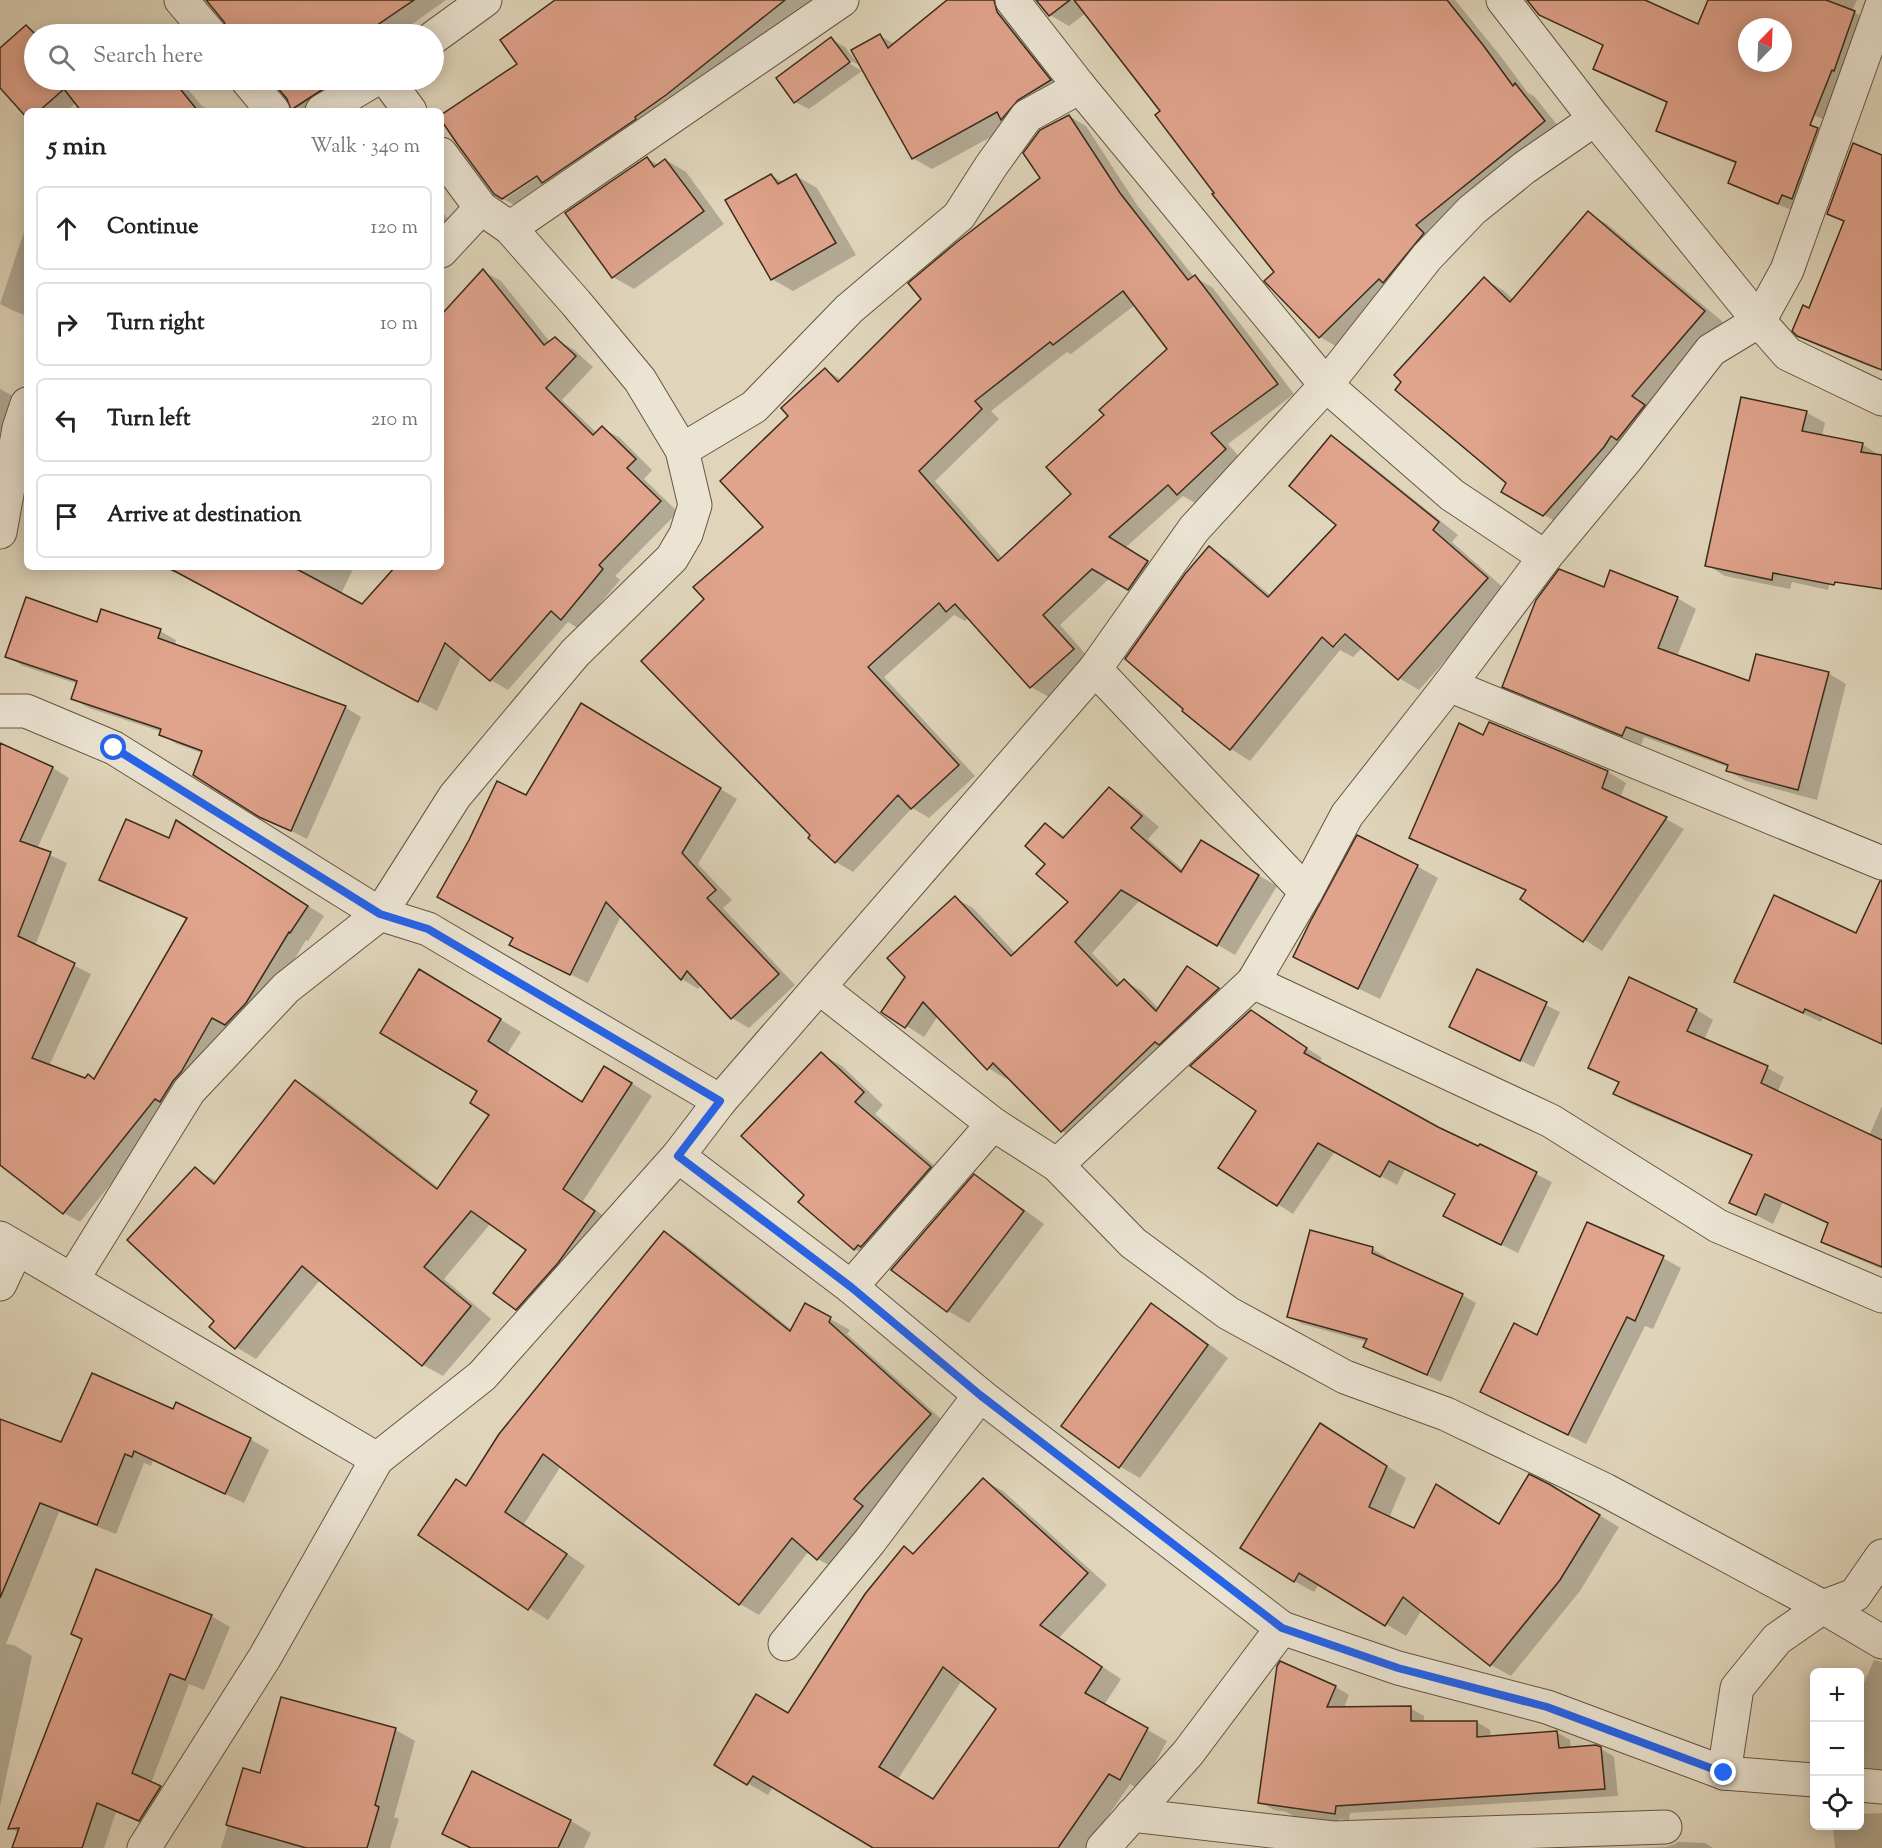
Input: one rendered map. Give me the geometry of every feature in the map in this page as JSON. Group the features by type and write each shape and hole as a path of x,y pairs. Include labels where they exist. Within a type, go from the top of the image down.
{"street":[{"path":"181,0 201,24"},
{"path":"444,30 485,0"},
{"path":"510,228 842,0"},
{"path":"1012,0 1080,87 1326,385 1452,495 1545,557"},
{"path":"1503,0 1594,119 1788,354 1882,399"},
{"path":"1057,1165 1253,982 1306,892 1347,815 1545,557 1628,457 1711,350 1759,321 1787,270 1882,4"},
{"path":"682,450 754,407 849,309 959,216 1027,116 1080,87"},
{"path":"255,90 270,108"},
{"path":"327,108 357,90"},
{"path":"394,90 408,108"},
{"path":"144,1848 265,1657 377,1459 482,1376 678,1156 720,1101 1095,669 1194,529 1326,385 1427,257 1472,210 1524,168 1594,119"},
{"path":"72,1280 189,1091 286,988 380,914 455,796 574,653 672,558 687,534 695,506 682,450 640,380 510,228 481,208 444,158"},
{"path":"444,248 481,208"},
{"path":"0,531 19,428 24,413"},
{"path":"1095,669 1306,892"},
{"path":"1449,685 1882,863"},
{"path":"0,711 26,711 114,748 380,914 428,929 720,1101"},
{"path":"1253,982 1551,1121 1718,1226 1882,1296"},
{"path":"820,988 993,1124 1057,1165 1133,1244 1228,1313 1345,1377 1446,1414 1605,1490 1823,1607 1882,1642"},
{"path":"851,1287 993,1124"},
{"path":"678,1156 851,1287 980,1395 1282,1628 1398,1668 1547,1707 1724,1773 1810,1780"},
{"path":"0,1284 8,1243 377,1459"},
{"path":"785,1644 870,1541 980,1395"},
{"path":"1724,1773 1737,1688 1777,1639 1823,1607 1855,1595 1882,1556"},
{"path":"1103,1848 1188,1753 1282,1628"},
{"path":"1864,1786 1882,1788"},
{"path":"1132,1815 1333,1838 1665,1827"}],"building":[{"path":"206,0 414,0 379,24 225,24"},
{"path":"555,0 785,0 635,117 636,119 542,183 537,176 502,199 494,194 444,124 444,113 517,64 500,40"},
{"path":"947,0 994,0 997,12 1051,80 1018,100 1001,120 997,112 912,159 851,50 880,34 888,48"},
{"path":"1036,0 1070,0 1049,16"},
{"path":"1074,0 1447,0 1513,86 1515,83 1545,121 1416,225 1424,233 1383,283 1379,279 1319,338 1264,281 1274,272 1212,194 1214,193 1155,115 1160,111"},
{"path":"1527,0 1645,0 1698,24 1708,0 1826,0 1855,11 1834,71 1832,70 1810,125 1818,128 1792,199 1782,195 1778,204 1728,183 1736,162 1656,131 1667,102 1593,69 1603,45 1539,15"},
{"path":"24,27 24,90 63,90 42,108 24,108 24,115 0,88 0,48"},
{"path":"831,37 850,62 794,103 776,78"},
{"path":"65,90 181,90 196,108 79,108"},
{"path":"279,90 322,90 294,108 290,108 287,99"},
{"path":"1069,115 1120,193 1188,280 1195,275 1278,384 1211,433 1226,449 1177,495 1168,485 1109,537 1148,561 1128,590 1092,569 1043,615 1074,649 1030,688 955,604 946,612 939,603 868,667 959,765 911,809 898,795 835,863 808,838 810,835 641,661 704,599 693,587 763,527 720,481 788,416 781,408 825,368 838,382 921,299 908,283 1040,178 1023,153 1040,130","holes":["1123,291 1167,349 1099,410 1104,415 1046,467 1071,494 998,561 919,471 982,409 975,401 1050,342 1053,345"]},
{"path":"1853,143 1882,155 1882,370 1797,336 1792,331 1803,305 1809,308 1844,221 1827,214"},
{"path":"647,157 654,167 665,159 704,211 612,278 565,213"},
{"path":"771,174 778,184 796,174 836,243 771,280 725,200"},
{"path":"1588,211 1705,311 1632,396 1645,405 1617,440 1611,436 1543,516 1501,492 1506,483 1395,390 1401,382 1394,375 1484,277 1510,302"},
{"path":"483,269 544,345 555,337 576,356 546,388 593,435 602,426 636,459 627,468 661,501 599,565 603,569 561,620 551,611 490,681 445,643 418,702 173,570 299,570 362,604 392,570 444,570 444,312"},
{"path":"1741,397 1807,411 1802,431 1863,443 1861,452 1882,455 1882,589 1835,582 1834,585 1773,573 1772,580 1705,566"},
{"path":"1331,435 1439,522 1433,530 1488,578 1398,680 1345,634 1333,647 1322,637 1230,750 1182,711 1183,709 1125,659 1185,574 1209,546 1268,597 1336,525 1289,486"},
{"path":"1559,569 1604,587 1610,570 1678,597 1658,648 1749,681 1756,654 1829,672 1798,790 1726,771 1728,765 1626,727 1622,736 1502,687 1536,600"},
{"path":"26,597 97,622 101,609 161,629 158,638 346,706 291,831 259,817 193,775 202,751 159,735 161,729 71,699 77,681 5,657"},
{"path":"581,703 721,788 682,853 716,890 707,898 779,974 731,1019 687,971 681,980 606,902 570,975 509,945 513,938 437,897 469,840 497,781 526,795"},
{"path":"1489,722 1608,771 1602,788 1667,817 1583,942 1520,899 1526,890 1409,838 1459,723 1483,735"},
{"path":"0,743 53,767 20,841 51,852 18,936 75,963 32,1058 85,1078 88,1074 94,1079 187,918 99,880 126,819 169,838 176,820 308,906 289,932 246,1003 225,1025 212,1018 181,1072 160,1102 155,1099 63,1214 0,1165"},
{"path":"1109,787 1142,816 1131,828 1181,872 1201,840 1259,875 1217,946 1121,890 1075,942 1117,986 1124,979 1156,1011 1187,966 1219,988 1159,1045 1155,1042 1061,1132 993,1063 987,1070 923,1002 905,1028 881,1012 905,977 887,958 955,896 1011,956 1068,902 1036,874 1045,864 1025,846 1045,823 1063,838"},
{"path":"1357,835 1418,865 1358,989 1293,957"},
{"path":"1882,881 1882,1044 1805,1009 1803,1013 1734,982 1774,895 1856,933"},
{"path":"419,969 501,1019 488,1041 582,1102 604,1066 632,1083 563,1189 595,1211 558,1263 516,1310 493,1293 526,1250 471,1211 424,1267 471,1306 422,1366 302,1266 235,1349 209,1327 214,1321 127,1240 195,1167 214,1184 295,1080 437,1189 489,1115 470,1103 477,1091 380,1033"},
{"path":"1477,969 1547,1002 1520,1061 1449,1027"},
{"path":"1629,977 1697,1009 1687,1031 1768,1066 1761,1083 1882,1140 1882,1267 1821,1242 1828,1223 1765,1194 1756,1215 1729,1203 1752,1155 1613,1094 1619,1082 1588,1068"},
{"path":"1251,1010 1307,1048 1304,1053 1438,1127 1478,1146 1480,1144 1537,1172 1501,1245 1443,1216 1455,1194 1389,1161 1380,1177 1318,1143 1277,1206 1218,1168 1256,1111 1190,1066"},
{"path":"821,1052 864,1092 855,1102 931,1167 861,1247 858,1245 854,1250 798,1202 804,1195 741,1136"},
{"path":"974,1174 1024,1211 947,1312 891,1270"},
{"path":"1587,1222 1664,1256 1635,1321 1627,1317 1568,1435 1480,1392 1514,1323 1537,1335"},
{"path":"1310,1230 1373,1247 1372,1253 1463,1294 1427,1375 1363,1347 1367,1339 1287,1317"},
{"path":"664,1231 790,1331 805,1303 831,1317 829,1322 931,1414 854,1499 863,1506 817,1560 792,1538 739,1605 543,1454 505,1512 567,1554 528,1610 418,1535 456,1479 466,1486 499,1434"},
{"path":"1151,1303 1208,1345 1119,1468 1061,1426"},
{"path":"92,1373 173,1409 176,1402 251,1438 225,1494 134,1451 132,1457 125,1454 97,1525 40,1503 0,1598 0,1419 61,1442"},
{"path":"1320,1423 1387,1466 1369,1507 1414,1528 1436,1484 1499,1524 1529,1474 1600,1515 1560,1580 1490,1666 1403,1597 1385,1626 1299,1573 1294,1582 1240,1548"},
{"path":"983,1478 1088,1573 1040,1625 1102,1667 1085,1693 1148,1728 1120,1780 1109,1774 1058,1848 873,1848 753,1776 747,1785 714,1765 756,1694 788,1713 865,1594 904,1546 913,1554","holes":["943,1667 996,1709 933,1799 879,1767"]},
{"path":"96,1569 212,1615 185,1680 170,1674 132,1773 161,1786 139,1821 97,1803 82,1848 12,1848 19,1828 8,1829 82,1639 71,1634"},
{"path":"1280,1661 1336,1686 1327,1707 1411,1706 1411,1721 1477,1721 1477,1737 1557,1731 1559,1748 1596,1745 1601,1747 1605,1789 1336,1806 1335,1814 1258,1803 1277,1666"},
{"path":"281,1697 396,1728 375,1805 379,1807 367,1848 306,1848 226,1825 243,1768 260,1773"},
{"path":"472,1771 571,1820 558,1848 471,1848 442,1834"}],"route":[{"path":"114,748 380,914 428,929 720,1101 678,1156 851,1287 980,1395 1282,1628 1398,1668 1547,1707 1724,1773"}]}
